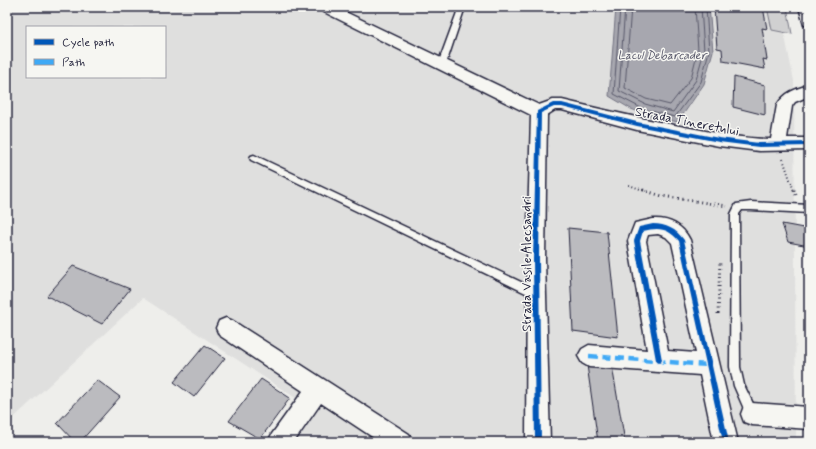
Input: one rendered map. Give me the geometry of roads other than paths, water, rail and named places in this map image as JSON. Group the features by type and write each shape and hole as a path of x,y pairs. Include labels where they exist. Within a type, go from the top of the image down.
{"street":[{"path":"325,7 539,112"},
{"path":"805,7 809,22"},
{"path":"778,145 785,105 790,98 809,90"},
{"name":"Strada Tineretului","path":"539,112 553,105 562,105 637,124 719,140 760,145 807,145"},
{"name":"Strada Vasile Alecsandri","path":"538,442 537,294 539,112"},
{"path":"659,360 637,241 641,230 652,226 663,227 674,231 681,240 726,442"},
{"path":"226,328 401,442"},
{"path":"589,356 659,360 708,365"},
{"path":"280,442 318,388"},
{"path":"752,414 809,418"}],"lane":[{"path":"442,64 462,7"},
{"path":"254,158 537,294"},
{"path":"752,414 739,386 735,367 735,214 739,207 805,209"}],"water":[{"name":"Lacul Debarcader","path":"616,7 709,7 713,51 704,84 678,122 650,116 631,109 609,96"}]}
